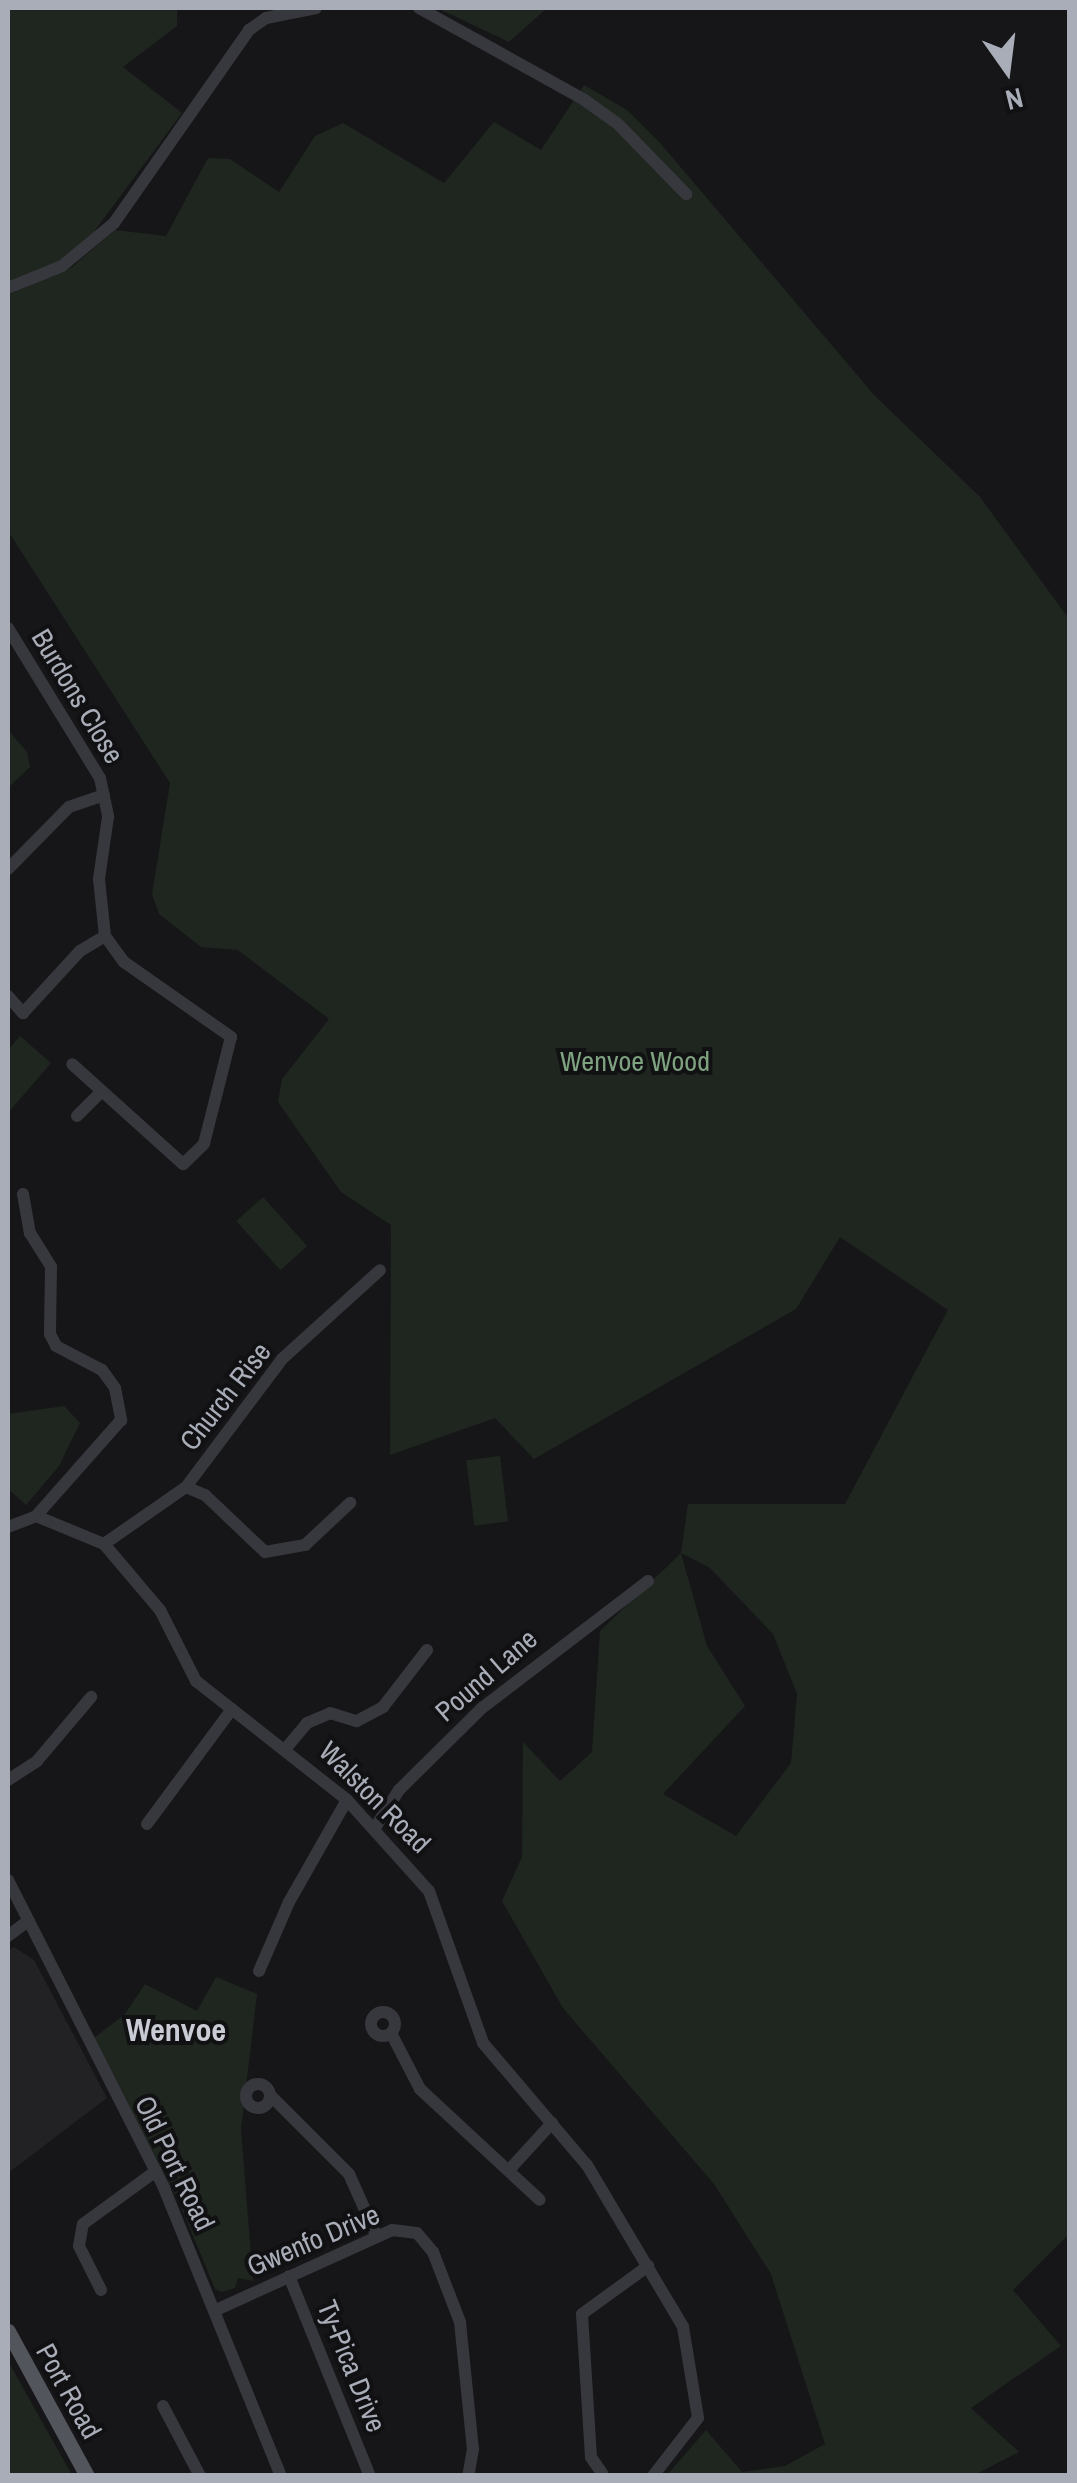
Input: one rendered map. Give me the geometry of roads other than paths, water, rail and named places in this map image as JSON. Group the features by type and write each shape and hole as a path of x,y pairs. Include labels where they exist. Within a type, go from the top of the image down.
{"main road":[{"name":"Port Road","path":"8,2332 87,2476"}],"street":[{"path":"8,288 62,266 114,224 249,30 266,18 316,8"},
{"path":"419,8 584,99 618,124 686,194"},
{"name":"Burdons Close","path":"8,628 100,778 104,795 99,891 104,936"},
{"path":"8,870 69,807 104,795"},
{"path":"8,996 24,1013 80,951 104,936 124,962 231,1036 204,1144 183,1164 72,1064"},
{"path":"77,1116 101,1092"},
{"path":"8,1528 36,1516 121,1420 115,1388 102,1370 56,1346 50,1334 51,1267 26,1224 23,1194"},
{"name":"Church Rise","path":"104,1544 186,1487 282,1359 380,1270"},
{"path":"186,1487 205,1494 265,1552 304,1545 350,1503"},
{"name":"Walston Road","path":"36,1516 104,1544 160,1610 196,1681 287,1746 376,1826 429,1892 484,2043 587,2165 682,2327 698,2414 652,2476"},
{"name":"Pound Lane","path":"376,1826 399,1790 482,1708 648,1581"},
{"path":"287,1746 307,1724 330,1713 357,1720 383,1708 427,1650"},
{"path":"8,1780 37,1760 91,1697"},
{"path":"147,1824 232,1709"},
{"path":"260,1971 289,1902 347,1800"},
{"name":"Old Port Road","path":"8,1880 25,1923 156,2171 282,2476"},
{"path":"8,1936 25,1923"},
{"path":"392,2032 420,2089 540,2200"},
{"path":"270,2096 349,2174 377,2236"},
{"path":"509,2170 552,2123"},
{"path":"101,2290 79,2246 84,2224 156,2171"},
{"name":"Gwenfo Drive","path":"216,2310 377,2236 402,2230 424,2239 451,2298 474,2449 468,2476"},
{"path":"602,2473 591,2457 582,2314 593,2300 648,2266"},
{"name":"Ty-Pica Drive","path":"289,2276 370,2476"},
{"path":"164,2406 200,2476"}],"district":[{"name":"Wenvoe","path":"176,2030"}],"park label":[{"name":"Wenvoe Wood","path":"635,1061"}]}
